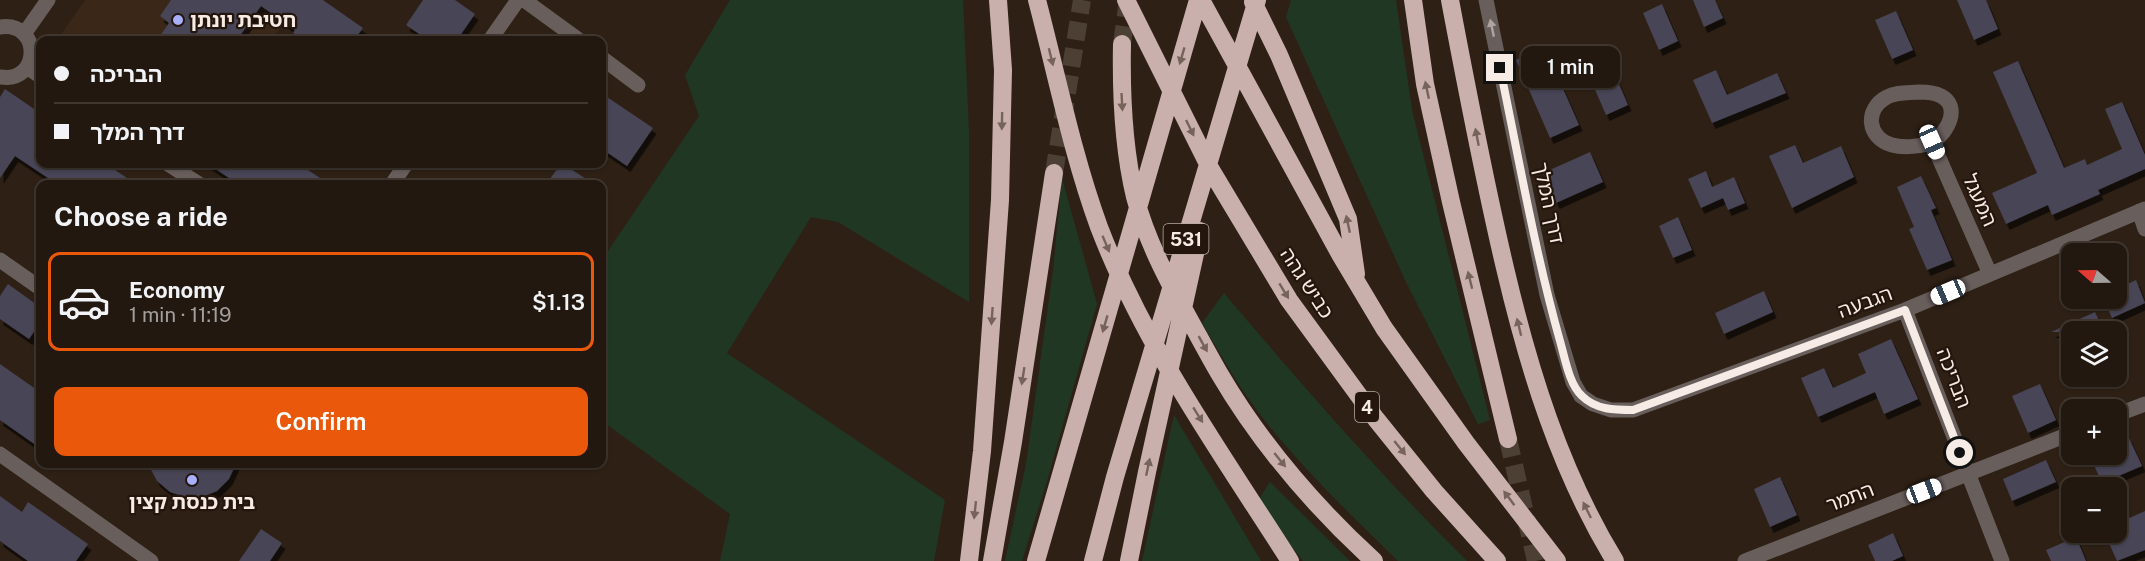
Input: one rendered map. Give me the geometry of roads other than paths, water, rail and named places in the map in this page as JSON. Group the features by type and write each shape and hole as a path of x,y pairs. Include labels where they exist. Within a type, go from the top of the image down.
{"highway":[{"path":"969,561 981,451 1000,200 1003,70 998,0"},
{"path":"1037,0 1074,148 1099,226 1121,277 1156,346 1290,561"},
{"name":"כביש גהה","path":"1126,0 1211,170 1289,300 1376,419 1434,491 1497,561"},
{"path":"1199,0 1384,328 1466,443 1557,561"},
{"name":"531","path":"1036,561 1199,0"},
{"path":"1252,0 1348,219 1357,282"},
{"name":"531","path":"1094,561 1115,477 1257,0"},
{"path":"1413,0 1425,84 1441,159 1508,439"},
{"path":"1450,0 1494,222 1527,358 1546,416 1568,470 1588,513 1616,561"},
{"path":"1122,44 1122,97 1127,159 1135,198 1145,228 1170,284 1219,373 1245,413 1306,493 1374,561"},
{"path":"1129,561 1235,74"},
{"path":"992,561 1013,442 1054,173"}],"street":[{"path":"24,34 48,0"},
{"path":"493,36 518,0"},
{"path":"524,0 574,36"},
{"name":"דרך המלך","path":"1486,0 1547,295 1573,382 1581,396 1593,404"},
{"path":"0,27 10,27 24,34 32,53 27,67 21,73 13,77 0,77"},
{"path":"606,61 638,85"},
{"path":"27,67 36,73"},
{"path":"1901,93 1933,93 1944,97 1950,106 1951,118 1945,131 1932,142 1904,147 1890,145 1879,139 1873,132 1870,124 1872,112 1878,103 1887,97 1901,93"},
{"name":"המעגל","path":"1932,142 1990,274"},
{"path":"174,168 193,180"},
{"path":"2142,210 2145,229"},
{"name":"הגבעה","path":"1593,404 1611,411 1633,410 1905,310 2142,210"},
{"path":"0,260 36,285"},
{"name":"הבריכה","path":"1905,310 2002,561"},
{"path":"2127,411 2145,404"},
{"name":"התמר","path":"1745,561 2061,437"},
{"path":"0,454 151,561"}],"tunnel":[{"path":"1054,173 1082,0"},
{"path":"1122,44 1128,0"},
{"path":"1508,439 1536,561"}],"place":[{"name":"חטיבת יונתן","path":"178,20"},
{"name":"בית כנסת קצין","path":"192,480"}]}
